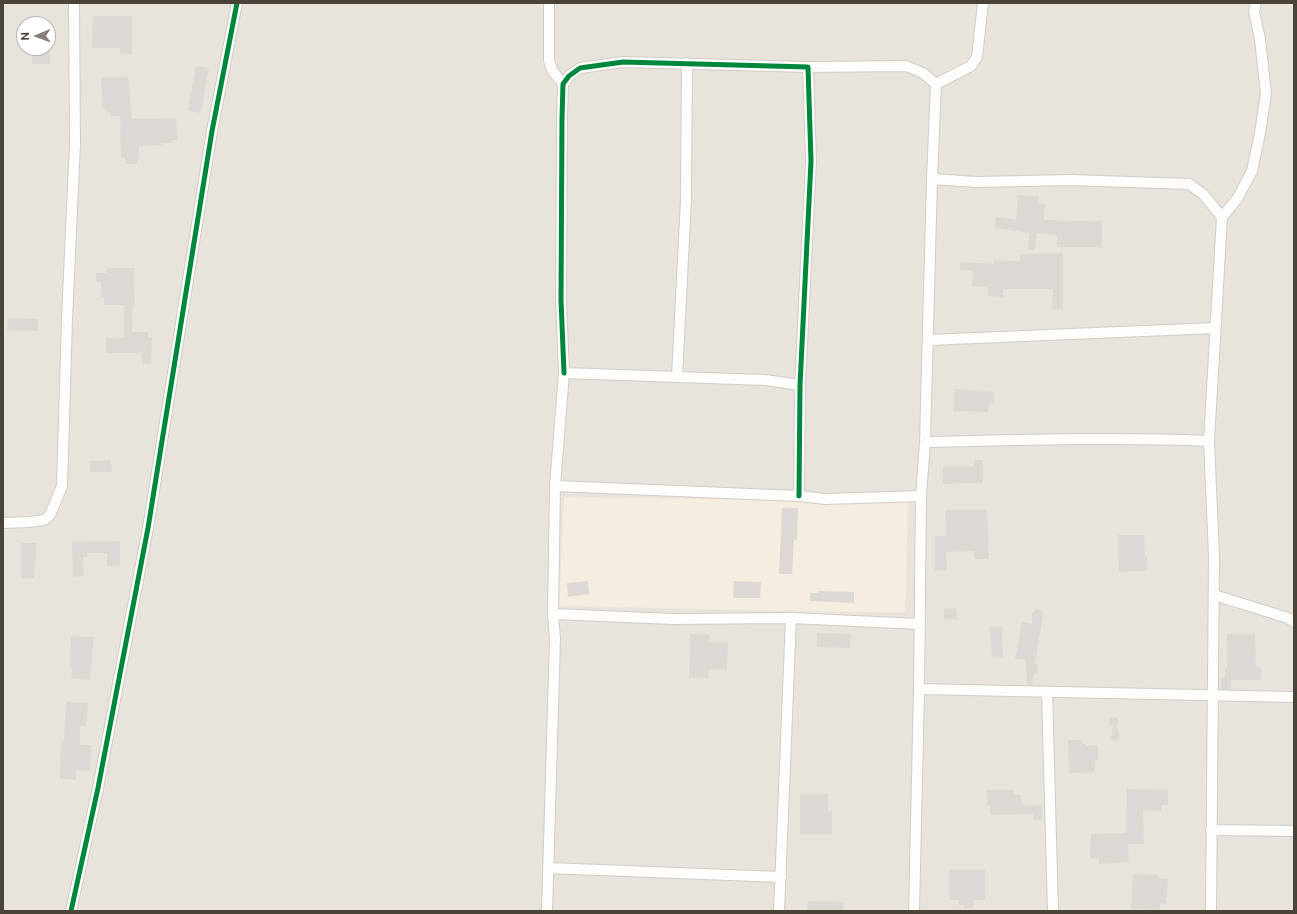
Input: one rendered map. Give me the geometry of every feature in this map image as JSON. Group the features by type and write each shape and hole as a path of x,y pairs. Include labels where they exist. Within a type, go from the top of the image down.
{"street":[{"path":"3,523 44,520 50,515 62,486 67,319 75,143 74,3"},
{"path":"71,911 98,788 148,528 211,139 237,3"},
{"path":"549,3 549,60 552,70 563,84"},
{"path":"936,84 971,66 977,57 983,3"},
{"path":"1211,911 1214,595 1209,441 1222,217 1237,199 1252,171 1266,94 1260,39 1254,11 1256,3"},
{"path":"547,911 555,639 553,614 555,486 564,373 560,300 563,84 569,76 580,68 623,62 808,67 906,66 923,73 936,84"},
{"path":"677,377 686,200 687,63"},
{"path":"799,496 800,385 811,161 808,67"},
{"path":"914,911 919,689 921,496 925,442 936,84"},
{"path":"932,179 977,182 1070,180 1189,184 1203,194 1222,217"},
{"path":"928,340 1215,328"},
{"path":"564,373 765,380 800,385"},
{"path":"925,442 1054,439 1209,441"},
{"path":"555,486 799,496 825,499 921,496"},
{"path":"1214,595 1288,618 1294,622"},
{"path":"553,614 673,619 791,618 920,624"},
{"path":"779,911 791,618"},
{"path":"919,689 1294,697"},
{"path":"1047,692 1052,911"},
{"path":"1211,830 1294,831"},
{"path":"548,868 781,877"}],"shaded area":[{"path":"3,3 1294,3 1294,911 3,911"},
{"path":"564,497 908,502 905,613 559,606"}],"building":[{"path":"93,16 132,16 132,54 120,54 120,48 92,48"},
{"path":"32,56 50,56 50,64 32,64"},
{"path":"196,66 209,68 201,113 188,111"},
{"path":"128,76 132,119 176,118 177,140 171,140 172,143 161,143 162,145 139,146 139,160 137,160 137,164 125,164 125,158 121,158 120,116 110,116 110,112 106,112 105,109 103,109 101,78"},
{"path":"1018,195 1039,197 1038,203 1045,204 1044,220 1102,221 1102,247 1057,247 1057,235 1037,233 1035,250 1028,250 1029,233 995,228 996,217 1016,220"},
{"path":"1063,253 1063,310 1052,309 1053,289 1003,289 1003,297 987,296 988,287 972,286 973,271 960,270 960,262 994,264 994,260 1020,261 1020,254"},
{"path":"107,268 134,268 135,305 133,305 132,332 148,332 148,338 152,337 151,363 142,364 142,353 106,353 106,338 124,338 124,305 104,305 104,297 101,297 101,282 96,282 96,273 107,273"},
{"path":"8,318 38,319 38,331 7,330"},
{"path":"955,389 994,392 993,405 989,404 988,412 953,411"},
{"path":"111,460 112,472 90,472 90,461"},
{"path":"974,460 983,460 983,483 943,484 943,466 974,466"},
{"path":"782,508 798,508 797,540 794,540 792,574 779,574"},
{"path":"945,510 987,510 989,559 974,559 974,551 946,552 947,570 935,570 935,536 946,536"},
{"path":"1118,535 1144,535 1145,556 1147,556 1147,571 1119,572"},
{"path":"120,541 120,566 107,566 107,553 87,553 87,557 83,557 84,576 73,577 72,542"},
{"path":"21,543 37,543 34,578 21,578"},
{"path":"588,581 589,594 568,597 567,583"},
{"path":"734,581 761,582 760,598 733,598"},
{"path":"818,591 854,592 854,603 810,601 810,593 818,593"},
{"path":"956,608 957,619 944,620 944,609"},
{"path":"1037,609 1043,612 1035,664 1037,664 1038,673 1034,673 1032,685 1027,685 1026,660 1015,659 1022,622 1032,624 1032,613"},
{"path":"990,627 1002,627 1003,657 992,656"},
{"path":"817,633 851,634 850,648 817,647"},
{"path":"690,634 710,634 709,642 728,642 727,670 709,669 708,678 689,678"},
{"path":"1227,634 1255,634 1256,667 1261,667 1261,680 1231,680 1231,689 1221,689 1221,678 1225,678 1225,668 1227,668"},
{"path":"71,636 94,637 90,680 71,678"},
{"path":"66,702 88,703 86,726 80,726 80,745 92,745 90,771 76,770 76,780 60,779 61,739 64,740"},
{"path":"1109,718 1118,718 1117,726 1120,736 1118,741 1111,739 1113,726 1109,726"},
{"path":"1068,740 1081,740 1082,744 1086,744 1086,746 1098,745 1098,760 1095,760 1095,772 1069,773"},
{"path":"1127,789 1168,790 1168,805 1161,805 1161,811 1143,810 1144,844 1128,844 1129,862 1099,864 1099,858 1090,858 1091,834 1126,833"},
{"path":"987,790 1013,790 1013,795 1020,795 1023,806 1041,805 1042,819 1033,820 1033,814 990,815 990,805 987,805"},
{"path":"800,794 828,794 828,811 832,811 832,834 800,834"},
{"path":"949,870 985,870 985,900 973,900 973,908 964,908 964,905 959,905 959,900 949,900"},
{"path":"1133,874 1159,875 1159,878 1168,879 1166,904 1160,903 1160,910 1131,909"},
{"path":"808,901 844,902 843,911 807,911"}],"cycle path":[{"path":"71,911 98,788 148,528 212,131 237,3"},
{"path":"564,373 561,300 562,118 563,84 569,76 580,68 623,62 808,67 811,161 800,385 799,496"}]}
